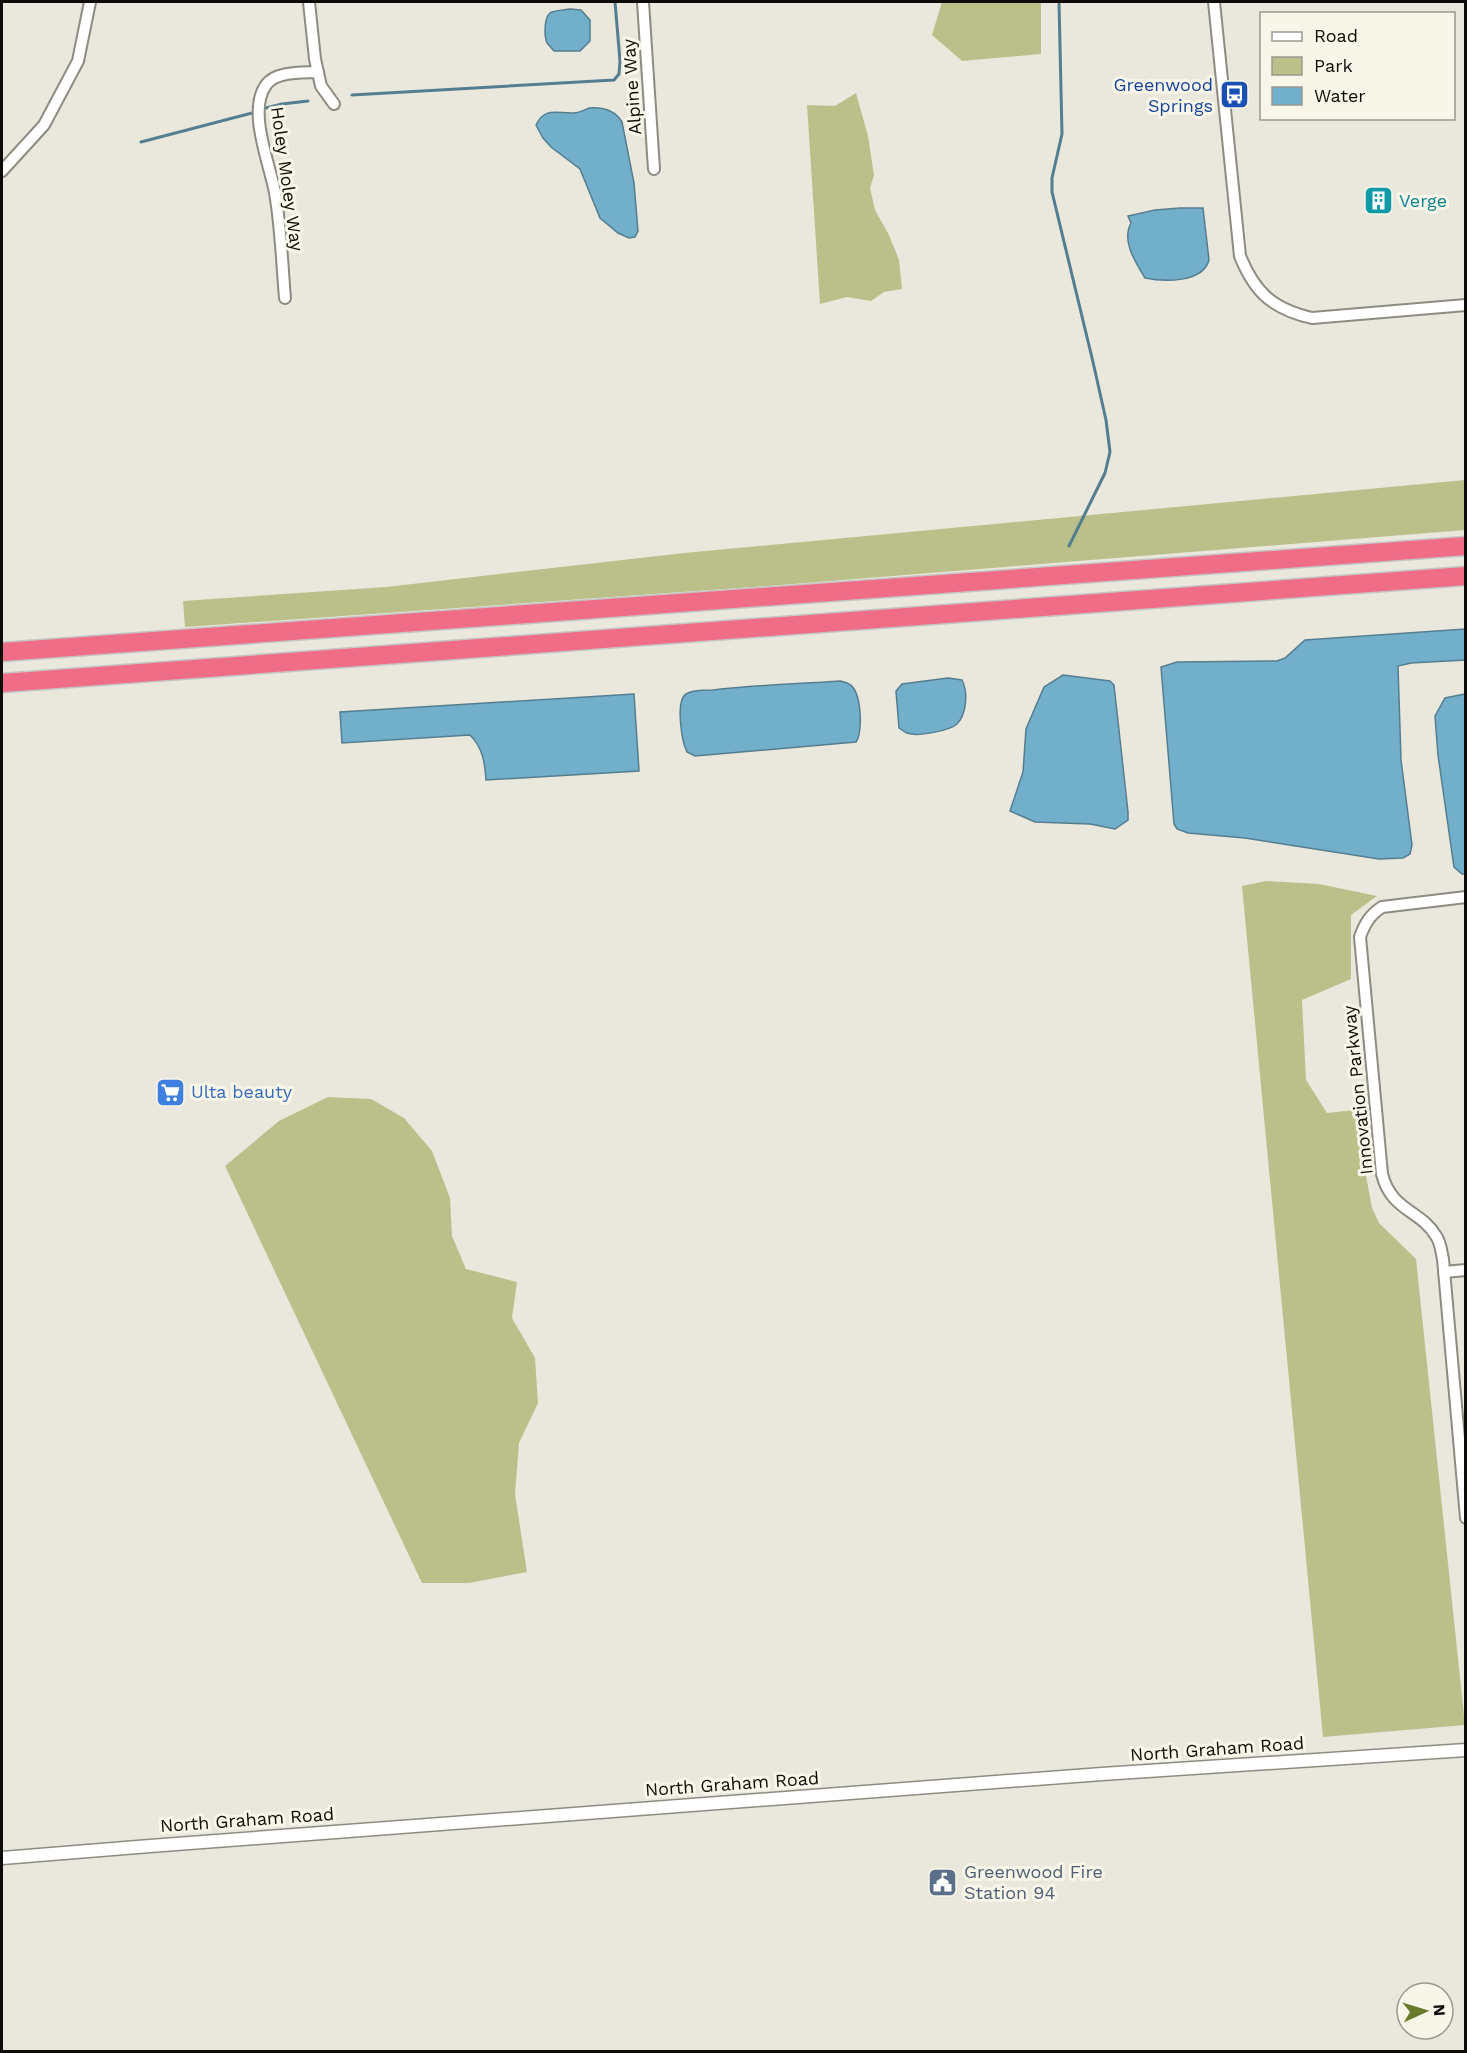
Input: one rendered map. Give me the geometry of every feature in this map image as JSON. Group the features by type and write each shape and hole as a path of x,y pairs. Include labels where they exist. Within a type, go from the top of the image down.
{"highway":[{"path":"1327,556 1466,539"},
{"path":"2,652 1466,546"},
{"path":"2,683 1396,581 1466,578"}],"street":[{"path":"2,171 44,125 78,61 90,2"},
{"path":"309,2 321,86 334,104"},
{"name":"Alpine Way","path":"643,2 654,170"},
{"path":"1214,2 1240,256 1254,285 1272,303 1312,318 1466,304"},
{"name":"Holey Moley Way","path":"285,298 275,192 261,133 259,97 272,79 318,72"},
{"name":"Innovation Parkway","path":"1466,897 1382,907 1371,914 1360,937 1385,1186 1392,1197 1436,1235 1440,1244 1466,1518"},
{"path":"1444,1272 1466,1270"},
{"name":"North Graham Road","path":"2,1858 1102,1774 1466,1750"}],"green space":[{"path":"942,2 1041,2 1041,54 962,61 932,35"},
{"path":"856,93 868,136 874,175 870,188 875,210 889,235 899,260 902,289 884,292 871,301 847,297 820,304 807,105 835,106"},
{"path":"1465,480 1465,530 768,586 185,627 183,601 386,587 684,553"},
{"path":"1266,881 1319,884 1377,896 1351,915 1351,979 1302,1000 1306,1080 1327,1113 1354,1110 1372,1208 1379,1223 1416,1259 1465,1725 1323,1737 1242,886"},
{"path":"328,1097 371,1099 404,1118 432,1151 450,1198 452,1236 466,1269 517,1282 512,1318 535,1358 538,1403 519,1443 515,1494 527,1572 469,1583 422,1583 225,1166 279,1121"}],"water":[{"path":"581,10 590,20 590,41 580,51 554,51 546,40 545,27 548,15 552,12"},
{"path":"589,108 608,110 622,122 634,183 638,231 635,237 629,238 618,233 600,218 580,169 551,147 536,125 543,115 548,113 576,113"},
{"path":"1203,208 1209,260 1205,268 1191,277 1182,279 1145,278 1134,259 1129,244 1128,230 1131,223 1128,216 1155,210"},
{"path":"1465,629 1465,660 1411,663 1398,666 1401,760 1412,845 1410,854 1403,858 1379,859 1245,838 1188,833 1177,829 1174,824 1161,667 1177,662 1277,661 1285,658 1305,640"},
{"path":"1063,675 1110,681 1114,685 1128,812 1128,820 1115,829 1090,824 1035,822 1010,811 1023,772 1026,729 1044,687"},
{"path":"948,678 962,680 965,690 965,709 957,724 925,734 907,733 899,728 896,691 902,684"},
{"path":"840,681 848,683 857,695 860,730 856,742 695,756 687,752 683,740 680,713 686,694 699,690"},
{"path":"634,694 639,771 486,780 482,756 478,745 470,735 342,743 340,712"},
{"path":"1465,694 1466,874 1462,874 1454,867 1438,755 1435,716 1445,698"}],"waterway":[{"path":"352,95 614,80 619,74 620,61 615,2"},
{"path":"1059,2 1062,134 1052,178 1052,192 1106,420 1110,452 1105,473 1069,546"},
{"path":"266,108 308,101"},
{"path":"141,142 256,112"}],"place":[{"name":"Greenwood Springs","path":"1234,95"},
{"name":"Verge","path":"1378,201"},
{"name":"Ulta beauty","path":"170,1092"},
{"name":"Greenwood Fire Station 94","path":"943,1882"}]}
